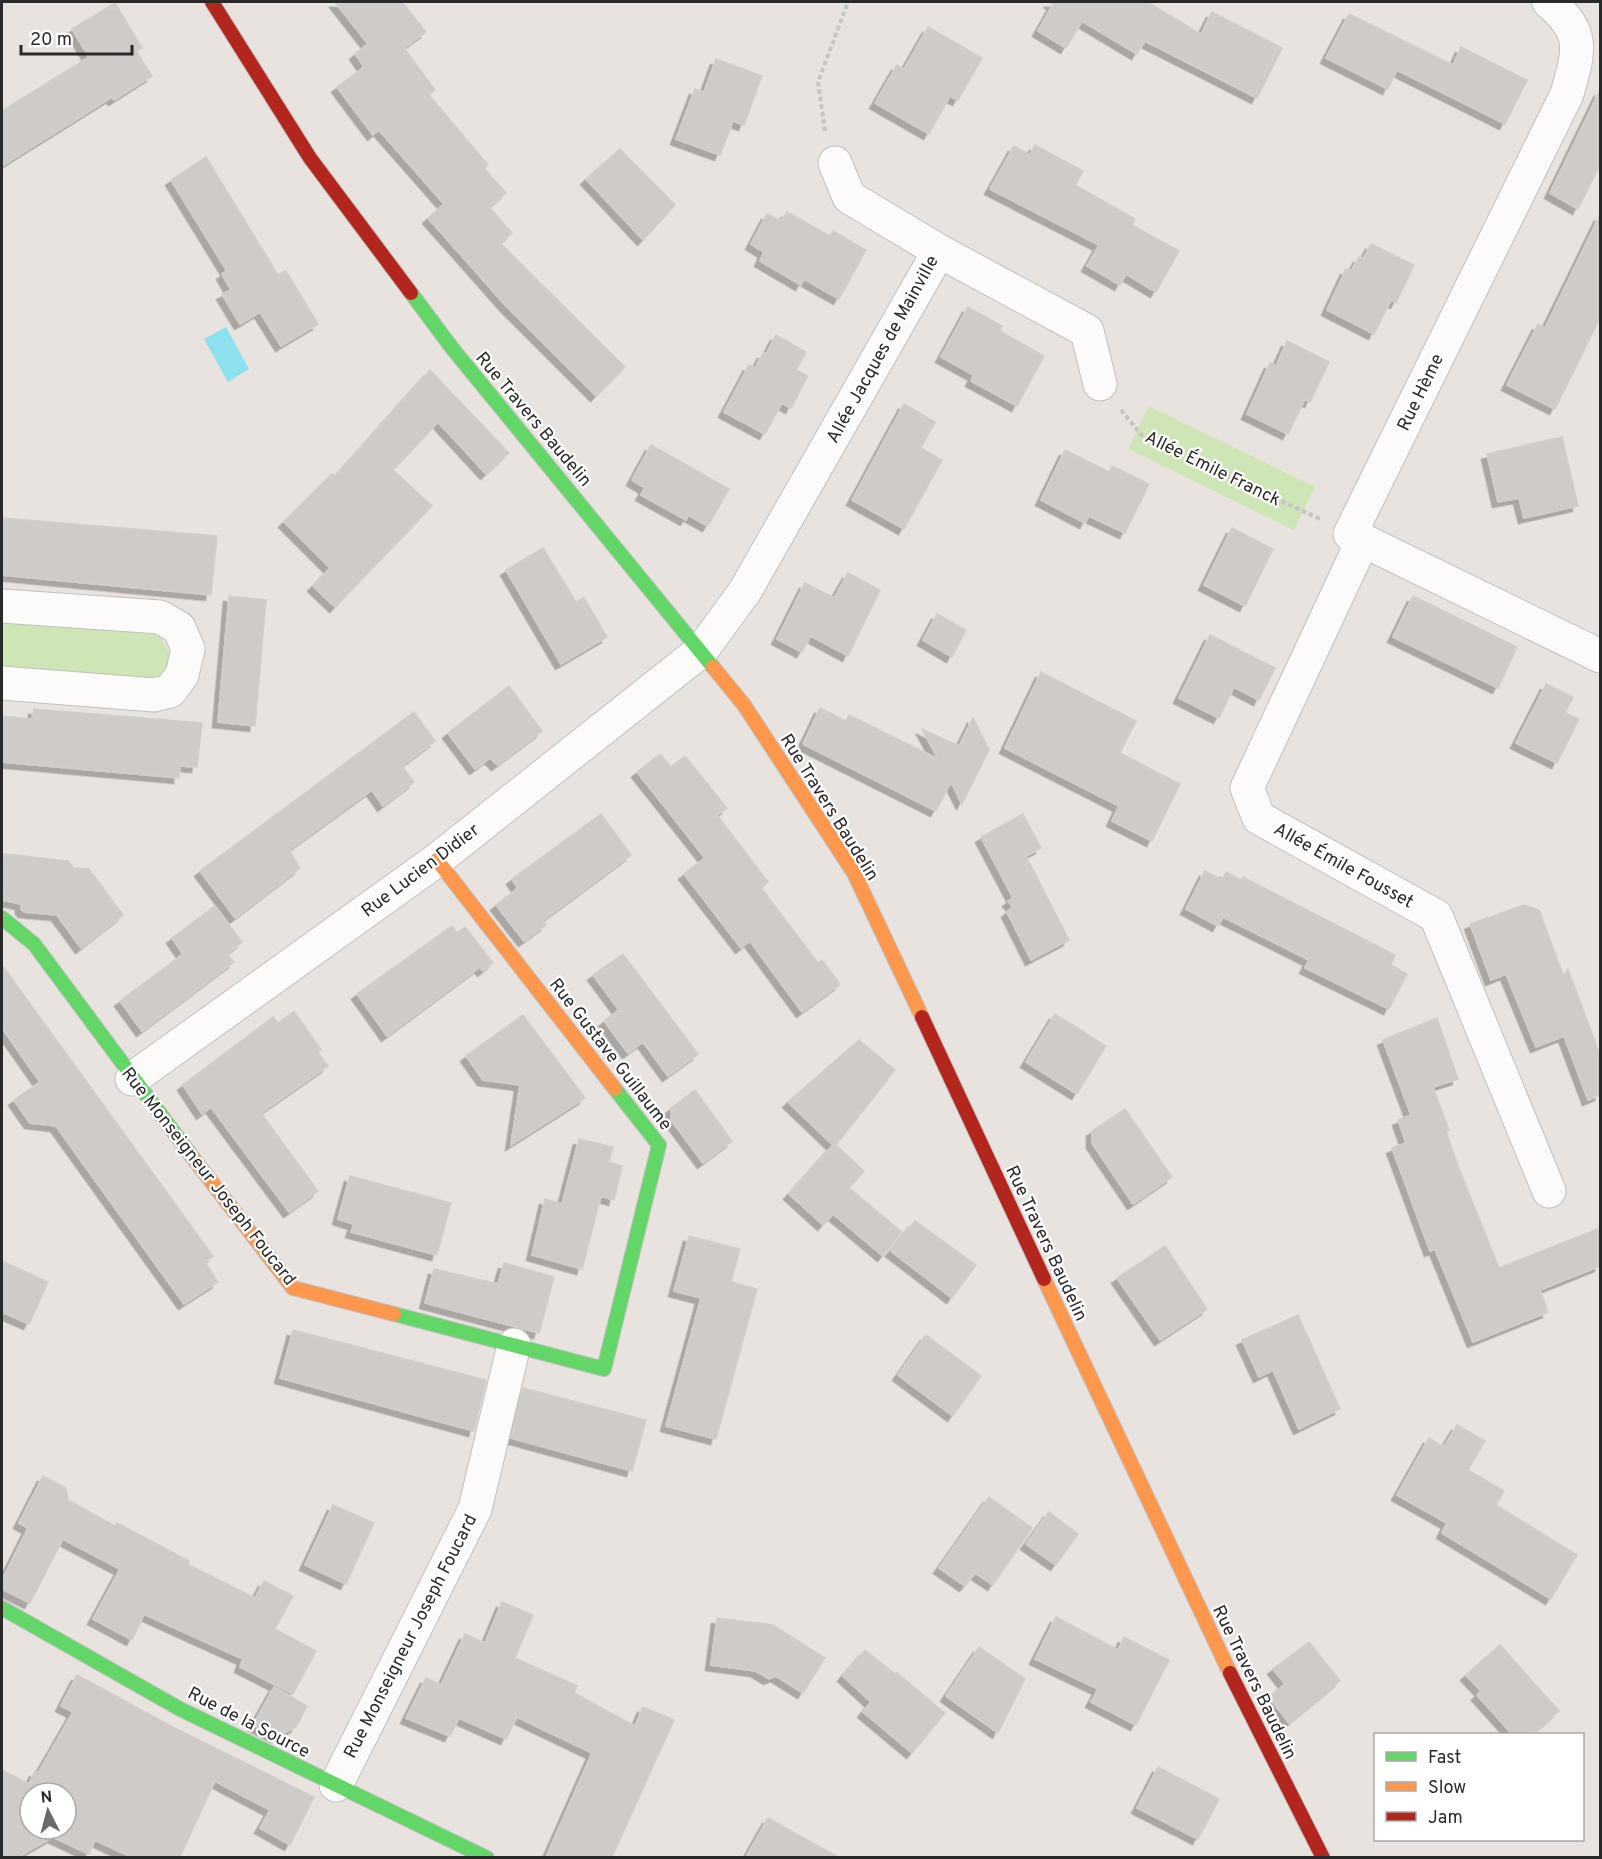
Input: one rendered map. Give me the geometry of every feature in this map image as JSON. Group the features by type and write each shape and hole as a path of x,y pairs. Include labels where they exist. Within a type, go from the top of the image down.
{"street":[{"name":"Rue Travers Baudelin","path":"212,2 310,158 452,348 702,650 744,705 854,873 1213,1639 1323,1857"},
{"name":"Rue Hème","path":"1357,537 1567,94 1576,63 1576,37 1568,17 1550,2"},
{"name":"Allée Jacques de Mainville","path":"702,650 744,591 939,251 849,196 835,163"},
{"path":"939,251 1087,331 1100,384"},
{"path":"1357,537 1600,656"},
{"name":"Allée Émile Fousset","path":"1357,537 1247,788 1259,818 1436,916 1549,1191"},
{"path":"2,606 160,617 179,628 188,649 182,675 170,691 154,696 2,683"},
{"name":"Rue Lucien Didier","path":"132,1079 437,860 702,650"},
{"name":"Rue Gustave Guillaume","path":"437,860 659,1145 604,1369"},
{"name":"Rue Monseigneur Joseph Foucard","path":"2,918 34,944 132,1079 293,1288 604,1369"},
{"name":"Rue Monseigneur Joseph Foucard","path":"336,1785 475,1509 514,1345"},
{"name":"Rue de la Source","path":"2,1608 52,1639 164,1699 487,1857"}],"path":[{"path":"835,163 828,147 818,82 848,2"},
{"name":"Allée Émile Franck","path":"1100,384 1143,437 1357,537"}],"green space":[{"path":"1149,406 1315,487 1294,530 1128,449"},
{"path":"2,615 136,622 160,637 171,656 165,674 149,687 2,677"}],"water":[{"path":"226,327 249,369 228,382 204,339"}],"building":[{"path":"335,2 402,2 426,32 404,48 435,90 429,95 488,165 484,168 506,193 489,207 512,233 500,243 625,367 596,396 506,306 428,218 444,204 379,130 373,135 337,87 364,67 355,54 368,44"},
{"path":"1049,2 1147,2 1201,34 1212,12 1282,48 1257,98 1145,41 1137,54 1082,21 1066,48 1038,31 1053,4"},
{"path":"115,3 142,48 136,51 152,76 114,100 112,97 2,166 2,111 89,57 72,29"},
{"path":"1349,14 1453,65 1461,47 1527,80 1505,124 1397,70 1388,89 1326,58"},
{"path":"928,27 982,58 958,100 950,96 929,134 875,103 897,65 904,69"},
{"path":"716,59 762,76 744,125 733,121 720,155 676,139 695,89 704,92"},
{"path":"1600,90 1600,165 1578,209 1550,193"},
{"path":"1035,145 1083,171 1075,185 1135,219 1132,225 1179,251 1156,292 1126,274 1120,285 1087,266 1099,245 990,189 1014,146 1030,155"},
{"path":"620,149 675,205 643,240 586,179"},
{"path":"206,157 278,275 286,271 318,324 281,346 260,312 240,324 222,294 231,290 222,274 227,271 171,180"},
{"path":"787,212 830,236 833,231 866,250 839,299 804,279 801,285 760,261 764,252 751,244 767,214 781,221"},
{"path":"1600,215 1600,318 1555,409 1507,385 1538,324 1545,328"},
{"path":"1371,244 1414,265 1396,303 1391,300 1374,334 1327,310 1346,269 1351,271 1359,257 1363,259"},
{"path":"968,307 1002,326 1000,331 1044,356 1017,406 971,381 974,375 941,357"},
{"path":"776,335 806,352 796,370 808,376 791,408 782,403 765,434 724,412 749,365 755,368"},
{"path":"1287,341 1329,362 1310,402 1305,399 1288,434 1247,414 1270,363 1276,366"},
{"path":"430,370 509,453 486,474 438,422 393,470 432,506 335,607 313,586 330,568 284,522 332,474 335,477"},
{"path":"904,404 935,422 921,448 942,460 904,529 852,500"},
{"path":"1562,437 1578,506 1524,518 1519,498 1498,502 1487,454"},
{"path":"651,445 729,489 708,526 688,515 686,520 641,495 645,488 632,480"},
{"path":"1065,450 1109,472 1112,466 1149,484 1125,533 1089,516 1085,523 1041,500"},
{"path":"2,518 217,536 211,595 2,575"},
{"path":"1232,528 1273,549 1245,606 1204,585"},
{"path":"543,548 576,602 584,598 607,637 561,664 506,570"},
{"path":"848,573 880,590 848,656 811,636 802,652 777,639 805,583 834,598"},
{"path":"229,596 266,600 255,726 218,722"},
{"path":"1413,596 1517,647 1498,688 1393,637"},
{"path":"937,614 966,630 952,657 923,640"},
{"path":"1210,635 1275,668 1259,700 1234,687 1219,718 1179,698"},
{"path":"1041,672 1136,721 1120,753 1180,784 1152,841 1112,821 1119,806 1005,748"},
{"path":"1546,684 1573,697 1565,713 1579,719 1557,763 1516,743"},
{"path":"509,686 542,731 497,765 490,758 475,769 448,733"},
{"path":"820,708 846,721 849,715 938,759 922,729 959,746 973,718 989,750 962,804 951,782 936,811 803,744"},
{"path":"34,709 202,723 197,767 180,766 179,778 2,762 2,716 32,719"},
{"path":"414,712 435,741 402,766 414,782 383,806 372,790 289,850 300,868 235,918 200,871"},
{"path":"660,754 671,767 685,756 727,808 717,815 768,882 761,888 818,963 822,960 840,984 802,1012 750,941 741,948 684,874 705,858 637,772"},
{"path":"601,814 631,855 542,921 546,925 524,941 496,905 518,888 512,879"},
{"path":"1023,814 1041,848 1026,856 1069,940 1031,960 1007,912 1013,907 1008,901 1013,898 981,837"},
{"path":"4,854 68,861 74,868 89,869 123,915 81,948 57,915 24,912 21,904 2,900"},
{"path":"1205,871 1222,880 1226,872 1241,880 1243,877 1395,955 1391,965 1407,974 1389,1009 1305,968 1309,960 1223,917 1218,926 1186,909"},
{"path":"1524,905 1539,910 1564,977 1568,969 1600,1055 1600,1095 1588,1100 1564,1036 1536,1047 1506,974 1491,980 1470,924"},
{"path":"215,906 242,942 227,954 234,962 142,1031 120,1001 183,954 172,938"},
{"path":"452,926 457,933 465,927 493,963 483,971 480,967 387,1036 357,994"},
{"path":"623,954 698,1054 668,1076 643,1042 628,1053 604,1021 619,1010 593,975"},
{"path":"2,965 213,1256 205,1262 218,1282 184,1304 56,1126 30,1123 14,1100 40,1082 2,1028"},
{"path":"294,1011 321,1050 318,1052 328,1066 261,1113 318,1191 289,1212 211,1107 202,1114 183,1085 273,1017 278,1023"},
{"path":"1055,1014 1106,1046 1077,1094 1026,1062"},
{"path":"523,1015 585,1098 511,1145 520,1085 483,1080 466,1056"},
{"path":"1437,1018 1458,1079 1433,1087 1449,1130 1446,1131 1458,1166 1499,1268 1600,1228 1600,1266 1540,1290 1548,1312 1473,1342 1435,1249 1430,1251 1392,1148 1406,1143 1398,1120 1411,1115 1383,1040"},
{"path":"859,1040 895,1070 836,1145 864,1171 849,1188 902,1232 883,1256 833,1214 823,1225 789,1194 833,1145 788,1102"},
{"path":"695,1090 732,1141 703,1163 671,1120 671,1108"},
{"path":"1125,1109 1172,1177 1133,1204 1092,1143 1092,1131"},
{"path":"579,1139 613,1147 609,1162 622,1166 614,1200 601,1196 582,1269 532,1255 545,1199 562,1204"},
{"path":"350,1176 451,1203 437,1255 351,1232 354,1224 338,1219"},
{"path":"915,1221 976,1265 952,1298 891,1251"},
{"path":"689,1236 740,1249 731,1282 757,1289 716,1439 666,1426 701,1298 674,1291"},
{"path":"1165,1246 1207,1309 1160,1340 1117,1278"},
{"path":"2,1261 48,1282 29,1324 2,1312"},
{"path":"504,1263 554,1277 539,1333 425,1303 434,1269 498,1284"},
{"path":"1298,1315 1340,1409 1299,1429 1273,1370 1259,1377 1242,1340"},
{"path":"293,1330 486,1380 474,1431 280,1378"},
{"path":"926,1335 981,1376 953,1416 898,1375"},
{"path":"523,1388 646,1420 632,1471 511,1438"},
{"path":"1457,1425 1485,1441 1468,1470 1504,1491 1496,1505 1577,1555 1551,1599 1442,1533 1447,1523 1397,1495 1429,1438 1444,1447"},
{"path":"43,1476 66,1488 68,1500 115,1526 117,1523 189,1561 189,1565 255,1598 264,1581 293,1596 275,1629 316,1651 293,1694 240,1667 243,1659 144,1614 132,1640 93,1619 120,1569 63,1539 30,1603 2,1589 2,1580 28,1528 19,1523"},
{"path":"989,1497 1032,1528 993,1585 975,1573 965,1586 939,1568"},
{"path":"333,1505 374,1523 346,1584 305,1565"},
{"path":"1049,1512 1078,1534 1056,1565 1026,1544"},
{"path":"502,1602 533,1615 515,1658 577,1686 574,1693 635,1726 643,1707 674,1720 612,1857 546,1857 592,1753 517,1717 506,1739 459,1718 450,1736 406,1718 426,1678 441,1685 465,1634 485,1643"},
{"path":"1056,1617 1118,1650 1124,1637 1169,1660 1136,1725 1091,1702 1098,1689 1035,1659"},
{"path":"717,1618 773,1625 825,1658 803,1693 776,1676 769,1679 756,1671 711,1665"},
{"path":"1309,1642 1340,1681 1289,1723 1269,1697 1285,1684 1273,1669"},
{"path":"1500,1645 1559,1711 1534,1733 1511,1733 1477,1695 1481,1691 1466,1675"},
{"path":"979,1647 1025,1679 998,1733 946,1696"},
{"path":"865,1650 945,1713 912,1753 863,1712 871,1702 843,1676"},
{"path":"77,1675 171,1726 314,1797 290,1845 260,1828 270,1810 215,1781 180,1857 131,1857 95,1840 89,1854 61,1841 78,1841 78,1781 30,1781 35,1771 38,1773 73,1712 61,1706"},
{"path":"274,1687 307,1706 296,1727 276,1737 253,1725"},
{"path":"1158,1767 1219,1799 1198,1839 1137,1808"},
{"path":"2,1770 23,1781 18,1781 18,1841 46,1841 18,1857 2,1857"},
{"path":"768,1818 838,1857 746,1857"}],"traffic: fast":[{"path":"411,293 452,348 713,667"},
{"path":"2,918 34,944 190,1154"},
{"path":"394,1314 604,1369 659,1145 615,1089"},
{"path":"2,1608 180,1709 487,1858"}],"traffic: slow":[{"path":"713,667 744,705 854,873 922,1017"},
{"path":"437,860 615,1089"},
{"path":"190,1154 293,1288 394,1314"},
{"path":"1044,1279 1230,1673"}],"traffic: jam":[{"path":"212,2 310,158 411,293"},
{"path":"922,1017 1044,1279"},
{"path":"1230,1673 1323,1858"}]}
